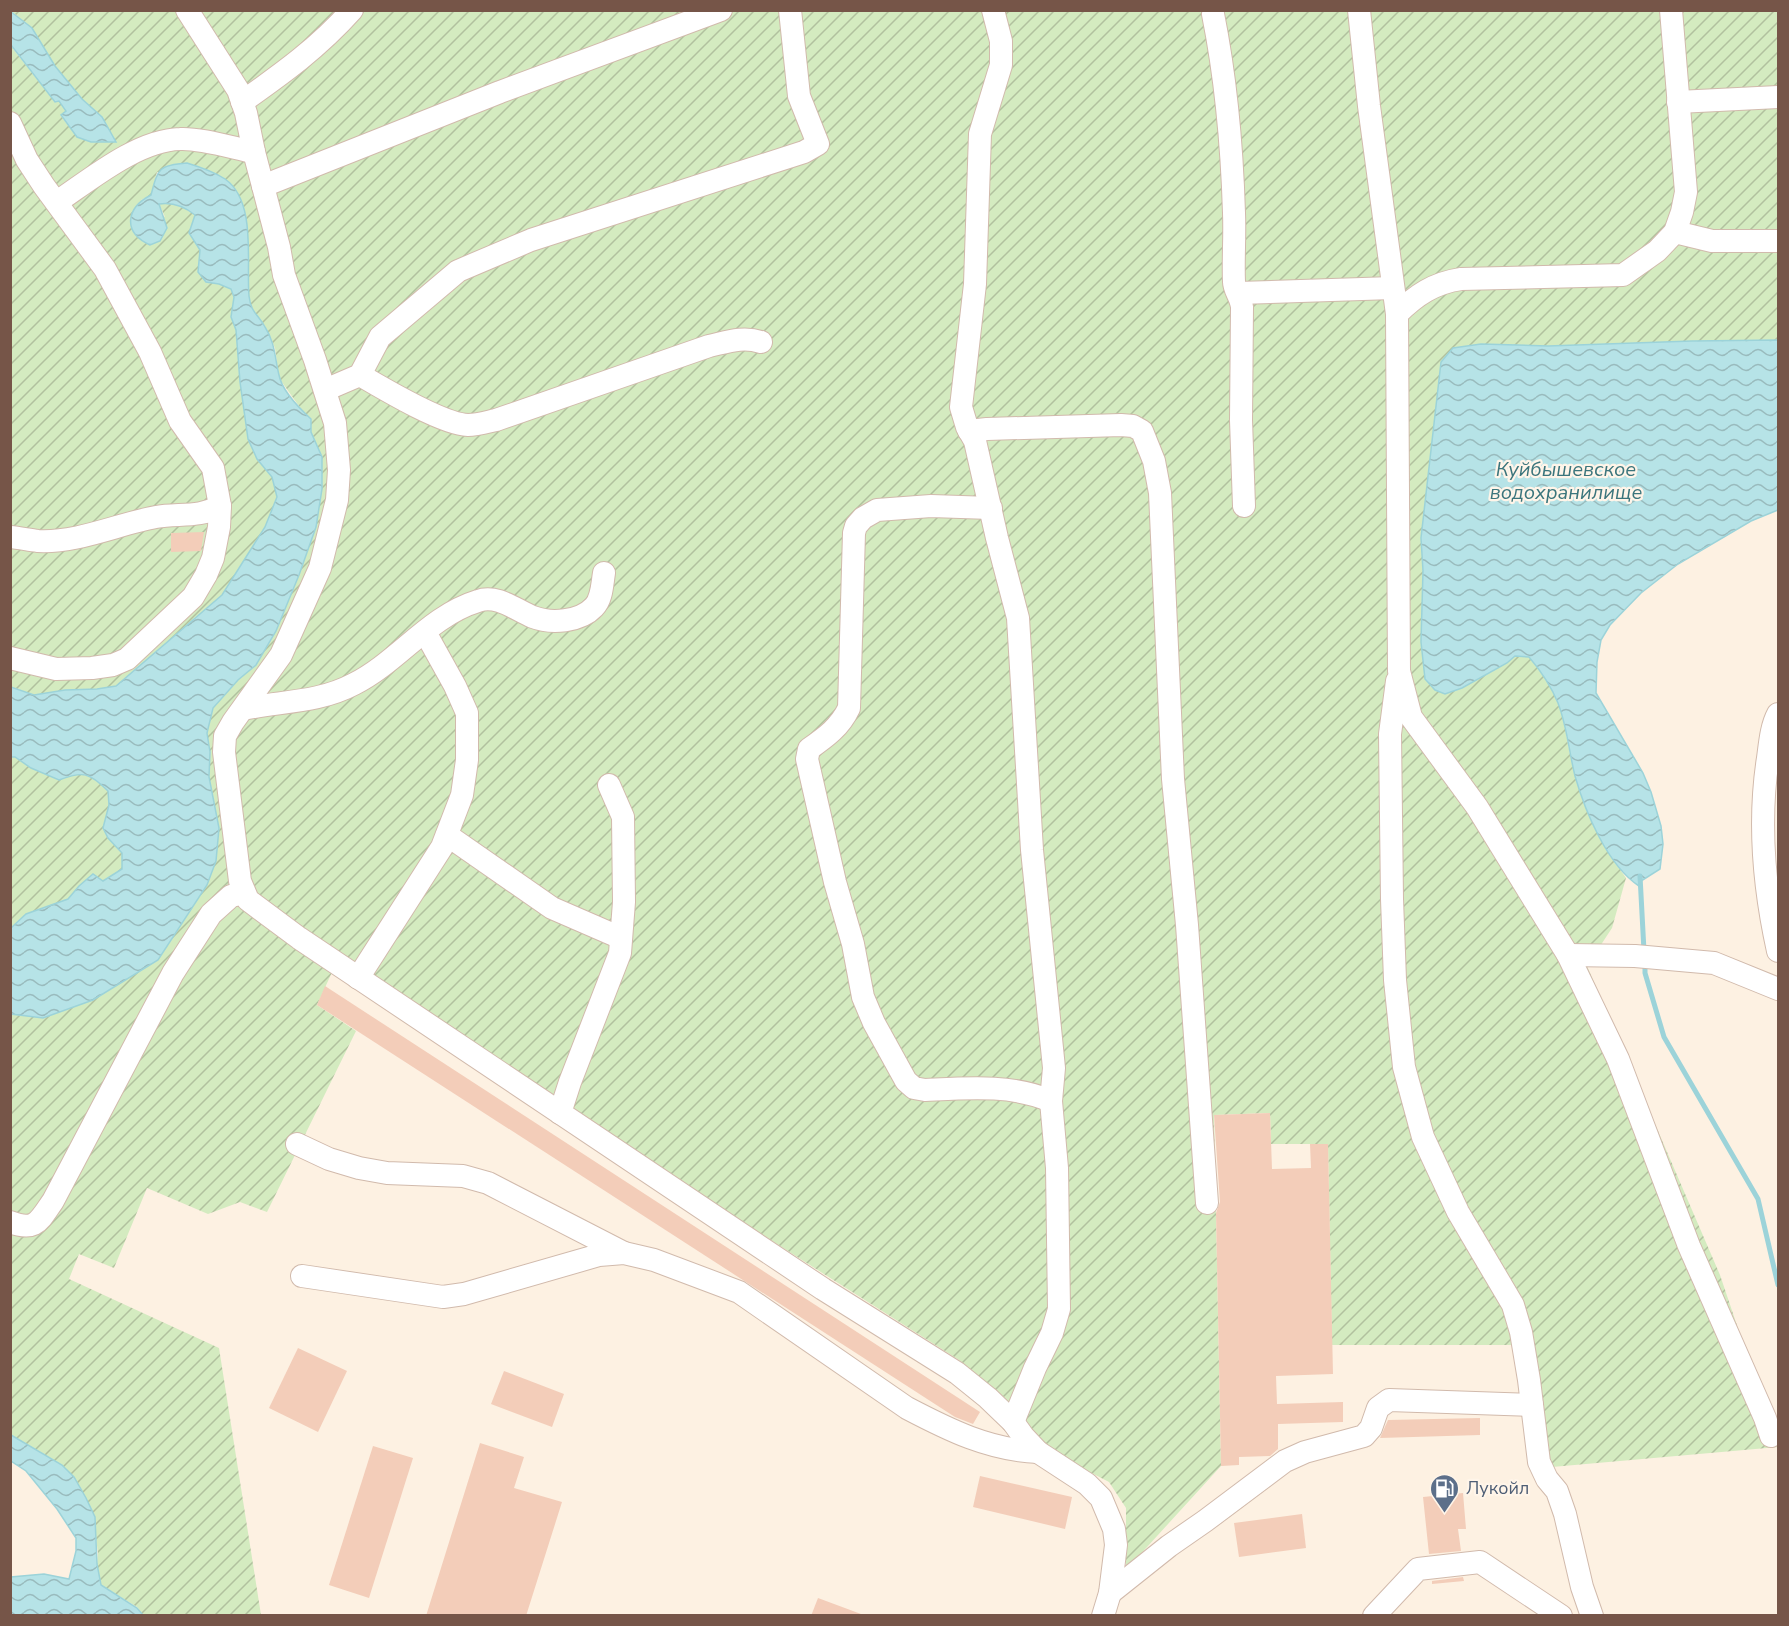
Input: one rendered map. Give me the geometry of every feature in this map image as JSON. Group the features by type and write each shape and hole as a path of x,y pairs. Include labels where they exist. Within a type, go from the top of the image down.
{"street":[{"path":"187,10 238,90 242,102 284,275 335,423 339,470 337,500 320,568 281,656 225,736 224,752 240,880 244,893 248,900 299,938 823,1290 957,1373 988,1398 1013,1422 1038,1452 1088,1484 1101,1498 1114,1528 1116,1545 1110,1593 1103,1616"},
{"path":"242,102 308,54 328,37 352,10"},
{"path":"263,186 489,97 721,10"},
{"path":"325,390 360,375 380,337 458,271 531,240 804,152 818,144 799,96 790,10"},
{"path":"993,10 1001,41 1001,65 980,134 975,284 961,407 975,441 1018,618 1032,850 1054,1068 1051,1101 1057,1168 1059,1309 1052,1333 1013,1422"},
{"path":"1359,10 1369,106 1397,314 1399,671 1390,734 1395,980 1404,1067 1423,1137 1458,1212 1513,1305 1521,1332 1539,1462 1559,1499 1592,1616"},
{"path":"1397,314 1422,292 1443,282 1485,278 1623,275 1658,251 1675,232 1686,192 1671,10"},
{"path":"1213,14 1222,58 1228,119 1234,211 1234,285 1242,298 1241,420 1244,506"},
{"path":"1678,102 1779,97"},
{"path":"10,123 27,160 105,269 150,352 180,420 213,468 219,506 219,526 213,558 198,590 128,659 113,665 56,669 10,658"},
{"path":"57,202 128,156 159,143 181,139 254,152"},
{"path":"1675,232 1712,240 1779,241"},
{"path":"1238,293 1393,288"},
{"path":"360,375 387,391 454,423 479,424 709,346 743,338 761,342"},
{"path":"969,431 1133,426 1142,431 1154,461 1160,493 1173,779 1187,925 1207,1203"},
{"path":"10,537 39,541 56,540 167,515 209,512 219,506"},
{"path":"991,508 931,506 877,510 863,518 856,526 849,708 843,721 809,749 807,759 835,882 853,944 863,997 874,1023 906,1081 914,1088 925,1090 969,1088 1013,1090 1038,1095 1051,1101"},
{"path":"243,709 301,702 353,685 385,665 424,632 456,610 488,598 543,620 563,620 581,616 594,607 601,594 604,573"},
{"path":"358,978 442,847 464,786 467,760 466,713 455,686 424,632"},
{"path":"1399,671 1411,717 1477,807 1568,955 1618,1059 1689,1246 1765,1418 1770,1436"},
{"path":"1779,714 1770,739 1762,801 1765,871 1779,951"},
{"path":"560,1113 620,953 624,902 623,817 609,785"},
{"path":"447,835 552,908 621,938"},
{"path":"10,1222 31,1227 39,1221 53,1201 173,973 211,914 231,896 244,893"},
{"path":"1568,955 1635,956 1714,963 1779,989"},
{"path":"297,1144 329,1159 359,1168 387,1173 463,1176 488,1183 624,1253 654,1260 739,1292 908,1408 933,1422 966,1437 1013,1451 1038,1452"},
{"path":"302,1276 443,1297 464,1294 599,1255 624,1253"},
{"path":"1110,1593 1169,1546 1285,1461 1305,1452 1364,1436 1371,1428 1378,1408 1389,1400 1533,1406"},
{"path":"1374,1616 1418,1569 1480,1562 1561,1616"}],"green space":[{"path":"11,11 1778,11 1778,340 1548,346 1481,344 1453,348 1441,362 1421,538 1435,690 1443,693 1450,692 1480,678 1515,656 1529,656 1545,678 1558,703 1574,770 1587,806 1610,854 1626,878 1612,928 1587,966 1720,1275 1778,1447 1552,1467 1514,1345 1332,1345 1328,1144 1271,1144 1270,1113 1214,1115 1221,1466 1126,1570 1126,1508 1109,1482 1080,1467 1036,1437 1005,1398 959,1360 681,1183 339,957 317,1005 356,1031 267,1212 240,1202 208,1214 147,1188 114,1268 79,1254 69,1279 219,1348 261,1615 143,1615 137,1607 101,1585 96,1538 62,1465 11,1435 11,1014 43,1018 93,1000 158,960 207,885 219,828 209,777 210,752 207,733 213,708 238,680 256,665 276,631 316,526 322,457 311,432 311,419 279,378 275,348 265,326 254,315 249,297 247,229 240,198 157,172 151,195 141,200 165,217 159,204 178,206 195,215 195,239 200,250 198,272 206,282 231,289 234,297 231,317 236,330 248,439 257,459 272,477 277,497 265,527 222,595 116,686 34,695 11,687 10,45 55,102 59,101 66,111 61,116 77,137 102,117 82,99 55,66 32,28"},
{"path":"11,757 15,757 31,768 77,773 96,779 108,791 109,805 103,828 108,838 122,853 122,869 103,882 79,886 68,899 26,914 11,928"}],"water":[{"path":"10,11 32,28 55,66 82,99 102,117 116,142 91,142 77,137 61,115 66,111 59,101 55,102 11,45"},
{"path":"187,163 211,171 225,179 235,189 242,202 248,233 251,306 271,339 279,375 287,393 311,419 311,432 322,457 322,489 316,527 276,631 256,665 238,680 213,708 207,733 210,752 209,777 219,828 216,861 207,885 158,960 93,1000 43,1018 11,1014 11,928 26,914 68,899 93,874 103,881 122,869 122,853 108,838 103,828 109,805 108,791 96,780 85,775 74,775 59,780 11,757 11,687 34,695 116,686 222,595 265,527 277,497 272,477 257,459 248,439 236,330 231,317 234,297 231,289 206,282 198,272 200,250 189,233 195,215 178,206 159,204 167,228 160,241 150,245 141,240 131,227 132,213 136,206 151,195 161,170 170,165"},
{"name":"Куйбышевское водохранилище","path":"1778,340 1778,510 1751,521 1678,564 1641,593 1610,625 1601,640 1597,662 1596,693 1643,773 1661,826 1663,844 1660,869 1641,881 1639,886 1617,865 1591,821 1575,776 1558,703 1545,679 1529,657 1515,656 1507,663 1462,688 1445,694 1435,690 1425,679 1421,642 1423,571 1421,538 1441,362 1453,348 1481,344 1548,346"},
{"path":"11,1435 62,1465 74,1477 95,1517 97,1564 101,1585 137,1608 143,1615 11,1615 11,1577 44,1574 69,1579 76,1551 76,1538 57,1509 26,1471 11,1461"}],"building":[{"path":"204,532 201,551 171,552 171,533"},
{"path":"325,986 980,1412 973,1424 955,1417 317,1005"},
{"path":"1270,1113 1272,1169 1311,1168 1310,1144 1328,1144 1333,1374 1276,1376 1277,1404 1343,1402 1343,1422 1278,1424 1278,1449 1270,1456 1239,1457 1239,1465 1221,1466 1216,1213 1220,1202 1214,1115"},
{"path":"298,1348 347,1371 318,1432 269,1408"},
{"path":"504,1371 564,1394 552,1427 491,1404"},
{"path":"1480,1418 1480,1435 1380,1438 1388,1420"},
{"path":"480,1443 524,1457 514,1488 562,1502 526,1616 426,1616"},
{"path":"373,1446 413,1458 369,1598 329,1585"},
{"path":"980,1476 1072,1497 1065,1529 973,1507"},
{"name":"Лукойл","path":"1463,1493 1466,1529 1458,1529 1461,1551 1429,1554 1423,1497"},
{"path":"1302,1514 1306,1548 1239,1557 1234,1523"},
{"path":"1463,1577 1464,1581 1432,1584 1432,1581"},
{"path":"818,1598 861,1614 861,1616 811,1616"}],"waterway":[{"path":"1640,876 1644,951"},
{"path":"1645,963 1645,973 1664,1037 1758,1199 1778,1285"}],"place":[{"name":"Лукойл","path":"1445,1514"}]}
